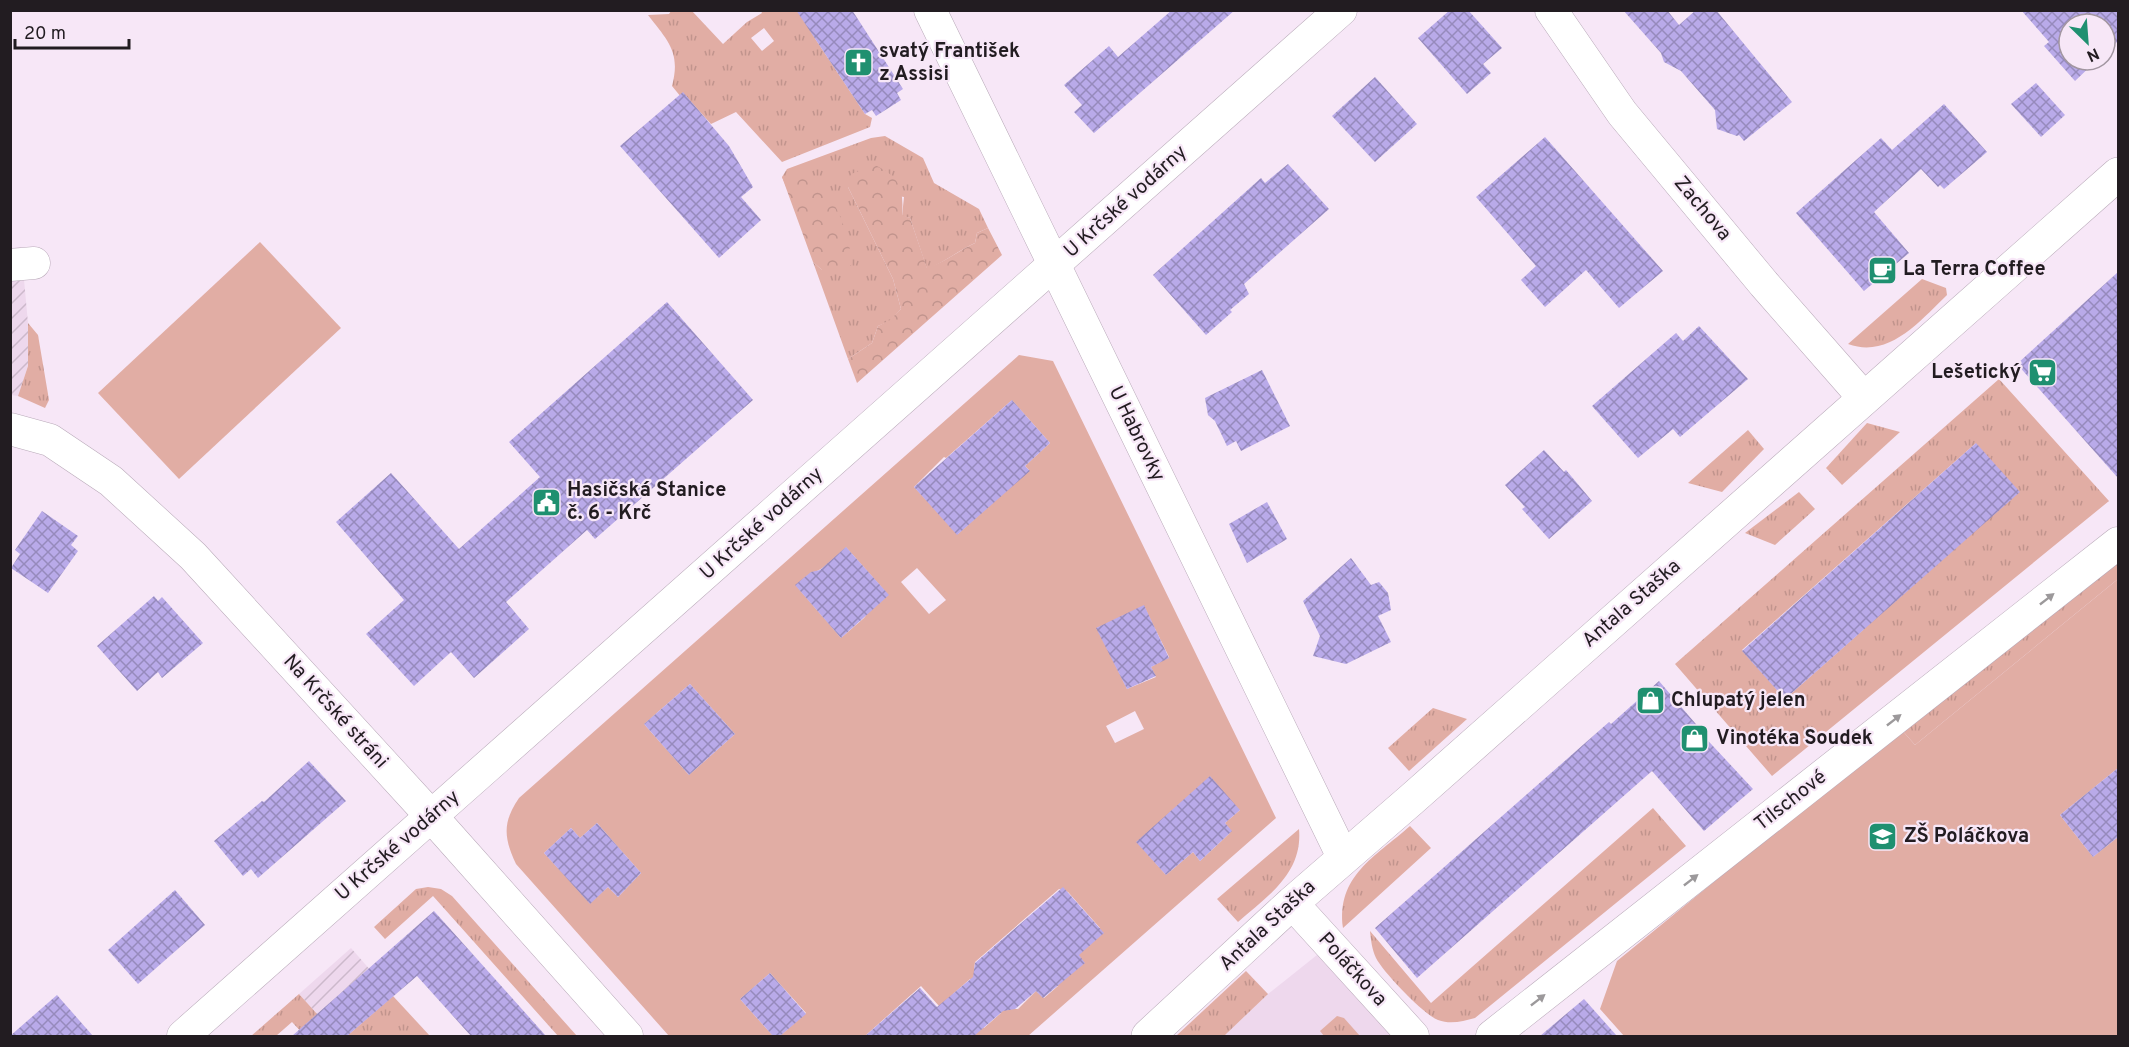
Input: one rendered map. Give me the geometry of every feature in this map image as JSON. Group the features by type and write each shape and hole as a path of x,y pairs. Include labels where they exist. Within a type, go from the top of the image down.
{"street":[{"name":"U Habrovky","path":"930,10 1343,857"},
{"name":"U Krčské vodárny","path":"183,1036 1341,10"},
{"name":"Zachova","path":"1551,10 1622,113 1764,284 1864,398"},
{"name":"Antala Staška","path":"1148,1036 1343,857 1412,799 2118,174"},
{"name":"Na Krčské stráni","path":"10,429 50,440 111,481 193,556 432,817 627,1036"},
{"name":"Tilschové","path":"1492,1036 2118,543"},
{"name":"Poláčkova","path":"1292,903 1413,1036"}],"shaded area":[{"path":"21,247 28,323 28,366 18,396 11,395 11,248"},
{"path":"351,948 393,996 346,1036 337,1036 299,994"},
{"path":"1317,955 1394,1036 1224,1036 1268,994"}],"green space":[{"path":"671,11 692,11 723,44 747,22 762,13 761,11 807,11 814,37 865,114 872,118 870,127 782,162 736,112 711,124 684,94 681,97 672,86 674,55 667,40 648,15 669,14","holes":["764,28 774,41 762,51 751,38"]},
{"path":"885,136 923,158 934,183 979,209 988,228 977,233 975,243 927,269 910,218 902,216 904,197 848,187 893,279 901,309 890,321 878,326 872,343 848,359 813,262 822,270 782,177 787,169 871,138"},
{"path":"875,165 890,174 899,185 902,215 910,218 927,268 975,243 977,233 988,228 1002,255 857,383 848,359 872,343 878,326 890,320 901,309 893,279 848,187 851,174"},
{"path":"804,175 815,180 832,200 844,226 851,253 852,264 840,274 822,270 813,262 782,177"},
{"path":"260,242 341,328 179,479 98,393"},
{"path":"1922,279 1946,288 1947,295 1915,326 1890,342 1877,346 1863,347 1848,344"},
{"path":"28,323 38,335 49,400 45,408 18,396 28,366"},
{"path":"1019,355 1053,361 1276,818 1028,1036 966,1036 921,986 867,1036 780,1036 806,1013 770,973 740,999 773,1036 669,1036 516,864 507,838 507,823 519,798","holes":["1012,400 1050,443 1025,466 1029,470 958,534 914,487 944,457 946,458","846,547 885,591 864,618 841,638 798,588 807,576 830,562","917,568 946,600 929,614 901,582","1144,606 1169,657 1151,667 1156,677 1127,689 1097,628","690,684 735,734 689,775 644,724","1135,711 1144,729 1115,743 1106,726","1240,810 1225,823 1231,831 1229,834 1200,861 1193,852 1166,875 1137,842","597,823 641,873 618,897 608,887 590,903 544,853 571,828 580,838","1059,889 1068,892 1100,928 1078,954 1050,978 1058,986 1044,998 1036,991 1018,1009 1010,1009 974,970 975,962","970,979 1001,1013 984,1028 953,994"]},
{"path":"1999,379 2109,501 1772,776 1675,664","holes":["1976,443 1863,630 1785,699 1742,650"]},
{"path":"1867,423 1900,432 1842,485 1826,468"},
{"path":"1748,430 1764,449 1722,492 1688,483"},
{"path":"1799,492 1815,509 1775,545 1745,533"},
{"path":"2118,552 2118,579 1915,745 1901,729"},
{"name":"ZŠ Poláčkova","path":"2118,579 2118,768 2060,815 2093,857 2118,837 2118,1036 1624,1036 1600,1009 1617,961 1901,729 1915,745"},
{"path":"1433,708 1467,719 1409,771 1388,748"},
{"path":"1653,808 1686,846 1475,1018 1457,1022 1438,1020 1423,1010 1404,992 1376,958 1370,931 1431,1003"},
{"path":"1410,826 1431,848 1343,928 1342,910 1352,881 1372,858"},
{"path":"1299,829 1299,845 1289,871 1272,893 1238,922 1217,899"},
{"path":"428,887 441,889 452,896 577,1036 558,1036 433,896 385,939 374,927 416,889"},
{"path":"1246,971 1268,994 1224,1036 1176,1036"},
{"path":"299,994 337,1036 305,1036 292,1022 276,1036 251,1036"},
{"path":"393,996 430,1036 347,1036"},
{"path":"1337,1016 1344,1018 1360,1036 1324,1036 1320,1031"}],"building":[{"name":"svatý František z Assisi","path":"796,10 852,10 903,89 897,93 901,100 876,116 872,110 865,114"},
{"path":"1172,10 1235,10 1094,133 1074,112 1082,105 1064,85 1109,46 1118,57"},
{"path":"1450,10 1468,10 1502,48 1483,64 1491,73 1467,94 1418,38"},
{"path":"1623,10 1667,10 1679,25 1696,10 1716,10 1792,102 1744,141 1739,135 1717,129 1715,110 1681,71 1664,62 1661,53"},
{"path":"2021,10 2118,10 2117,42 2117,12 2057,12 2057,61 2044,46 2049,42"},
{"path":"2067,72 2084,72 2075,81"},
{"path":"1375,77 1417,124 1375,162 1332,116"},
{"path":"2036,83 2065,115 2041,137 2011,104"},
{"path":"683,92 729,146 753,187 741,197 761,220 719,258 620,146"},
{"path":"1944,104 1987,152 1944,189 1940,185 1938,187 1921,169 1874,212 1909,253 1864,291 1796,213 1881,138 1892,150"},
{"path":"1545,137 1663,271 1619,308 1586,270 1545,307 1521,280 1536,266 1476,197"},
{"path":"1288,164 1329,209 1244,284 1249,294 1206,335 1153,275 1261,178 1265,183"},
{"path":"2118,272 2118,478 2017,364"},
{"path":"667,302 753,400 595,539 587,530 506,602 529,629 474,678 451,652 414,686 366,634 404,600 336,522 391,473 459,549 540,477 509,442"},
{"path":"1699,326 1748,379 1680,437 1673,429 1638,458 1592,406 1676,333 1683,341"},
{"path":"1262,370 1290,426 1241,451 1236,441 1227,446 1215,421 1208,415 1205,398"},
{"path":"1012,400 1050,443 1025,466 1030,471 957,535 914,487"},
{"path":"1976,443 2020,492 1785,699 1742,651"},
{"path":"1544,450 1564,472 1566,470 1592,501 1549,539 1522,509 1525,507 1505,485"},
{"path":"1267,502 1287,539 1247,563 1229,524"},
{"path":"42,511 78,536 71,545 78,551 48,593 11,568 20,554 15,550"},
{"path":"846,547 889,595 841,638 795,585 811,572 820,570"},
{"path":"1351,558 1371,585 1379,582 1388,593 1391,610 1378,616 1391,642 1346,664 1313,656 1320,636 1303,601"},
{"path":"154,596 158,601 162,597 203,643 162,678 158,672 137,691 97,646"},
{"path":"1144,605 1169,658 1151,667 1156,676 1127,689 1096,628"},
{"path":"1659,681 1701,730 1699,731 1753,789 1704,831 1652,771 1417,978 1375,928 1609,722 1611,724"},
{"path":"690,684 735,734 689,775 644,724"},
{"path":"309,761 346,801 258,878 251,869 243,876 214,841 262,801 264,802"},
{"path":"2118,768 2118,837 2093,857 2060,815"},
{"path":"1210,776 1240,810 1225,823 1232,831 1200,861 1193,852 1166,875 1136,842"},
{"path":"597,823 641,873 618,897 608,887 590,904 544,853 571,828 580,838"},
{"path":"1063,887 1104,933 1079,955 1085,963 1043,998 1036,991 1015,1009 1003,1011 974,1036 865,1036 920,988 937,1007 973,977 975,963"},
{"path":"175,890 205,925 138,984 108,950"},
{"path":"434,911 546,1036 471,1036 417,976 347,1036 292,1036"},
{"path":"770,973 806,1014 780,1036 773,1036 740,999"},
{"path":"57,995 93,1036 10,1036"},
{"path":"1584,999 1617,1036 1540,1036"}],"place":[{"name":"svatý František z Assisi","path":"858,63"},
{"name":"La Terra Coffee","path":"1882,270"},
{"name":"Lešetický","path":"2042,373"},
{"name":"Hasičská Stanice č. 6 - Krč","path":"546,503"},
{"name":"Chlupatý jelen","path":"1650,701"},
{"name":"Vinotéka Soudek","path":"1695,739"},
{"name":"ZŠ Poláčkova","path":"1883,837"}]}
